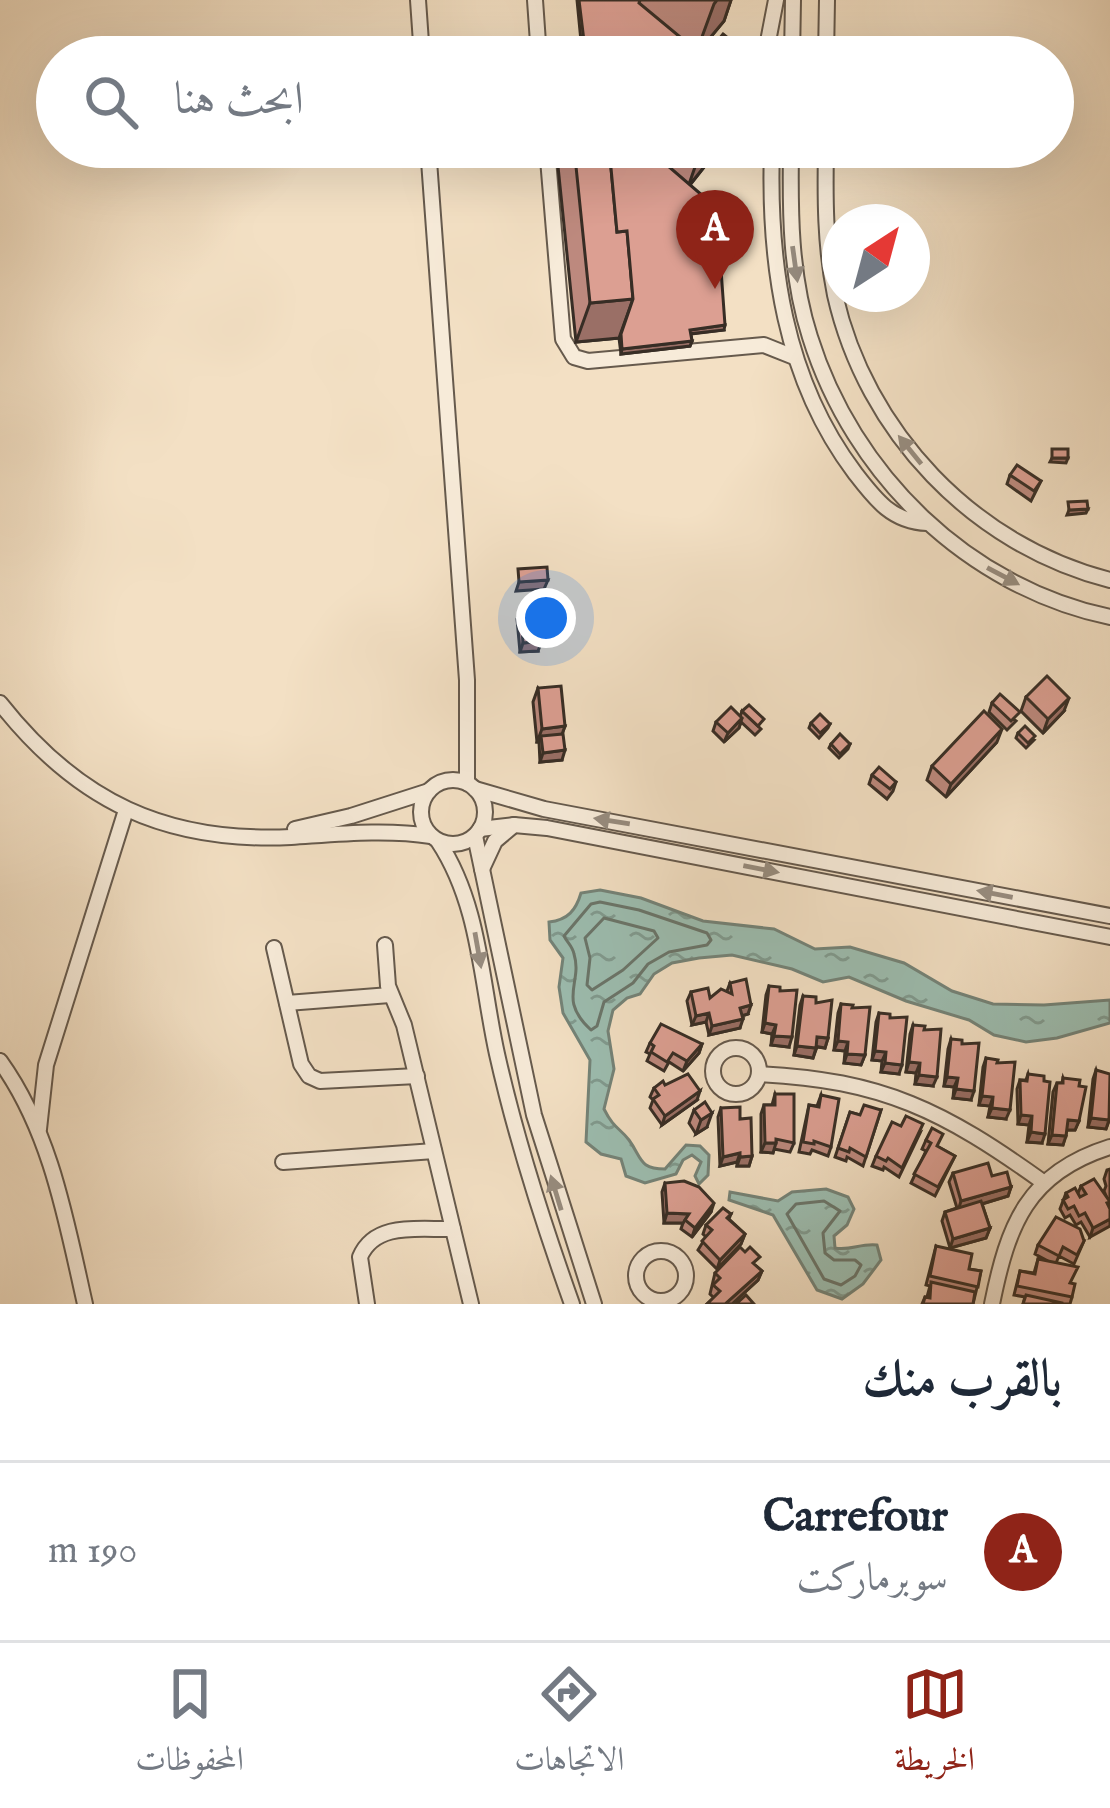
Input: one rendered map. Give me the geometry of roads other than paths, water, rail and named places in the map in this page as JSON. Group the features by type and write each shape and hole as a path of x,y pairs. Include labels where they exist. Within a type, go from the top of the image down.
{"street":[{"path":"418,0 421,36"},
{"path":"535,0 538,36"},
{"path":"769,36 776,0"},
{"path":"792,36 793,0"},
{"path":"826,36 827,0"},
{"path":"430,168 471,786 485,808 478,833 482,874 534,1115 594,1304"},
{"path":"549,168 563,339 569,352 588,361 764,345 794,356"},
{"path":"772,168 774,256 794,356 828,433 884,507 909,521 928,523"},
{"path":"791,168 796,278 808,335 836,402 875,465 928,523 968,556 1078,610 1110,617"},
{"path":"826,168 826,223 836,295 856,361 887,419 928,472 970,511 1034,552 1110,580"},
{"path":"764,345 785,319"},
{"path":"828,433 836,402"},
{"path":"0,703 52,762 83,786 127,810 204,833 383,832 457,844 478,833 514,825 547,828 1110,937"},
{"path":"269,835 351,816 429,791 442,782 544,809 1110,916"},
{"path":"429,791 421,814 458,874 470,911 511,1111 572,1304"},
{"path":"39,1129 46,1065 127,810"},
{"path":"482,874 488,851 514,825"},
{"path":"385,945 390,995 404,1025 471,1304"},
{"path":"274,948 302,1068 314,1079 416,1076"},
{"path":"287,1004 390,995"},
{"path":"0,1061 39,1129 86,1304"},
{"path":"12,1078 46,1065"},
{"path":"759,1074 847,1083 905,1099 959,1124 1043,1182"},
{"path":"992,1304 1009,1235 1043,1182 1075,1160 1110,1147"},
{"path":"283,1162 434,1151"},
{"path":"368,1304 360,1266 368,1242 390,1232 453,1229"}],"water":[{"path":"600,890 641,898 703,921 774,929 815,949 850,947 904,963 952,991 993,1004 1110,1000 1110,1023 1026,1042 994,1035 969,1020 849,977 823,982 792,969 732,955 672,963 654,974 640,994 613,1010 608,1031 614,1069 604,1109 646,1165 665,1169 686,1145 700,1146 709,1155 708,1175 699,1184 695,1176 701,1162 692,1155 683,1160 676,1174 645,1183 626,1176 621,1159 601,1154 586,1142 590,1060 563,1013 559,987 563,958 550,940 549,922 570,913 581,893"},
{"path":"826,1189 848,1197 854,1209 847,1225 834,1236 835,1248 877,1245 881,1260 863,1284 842,1299 817,1290 773,1215 729,1200 730,1192 778,1201 792,1192"}],"place":[{"name":"Carrefour","path":"715,289"}]}
